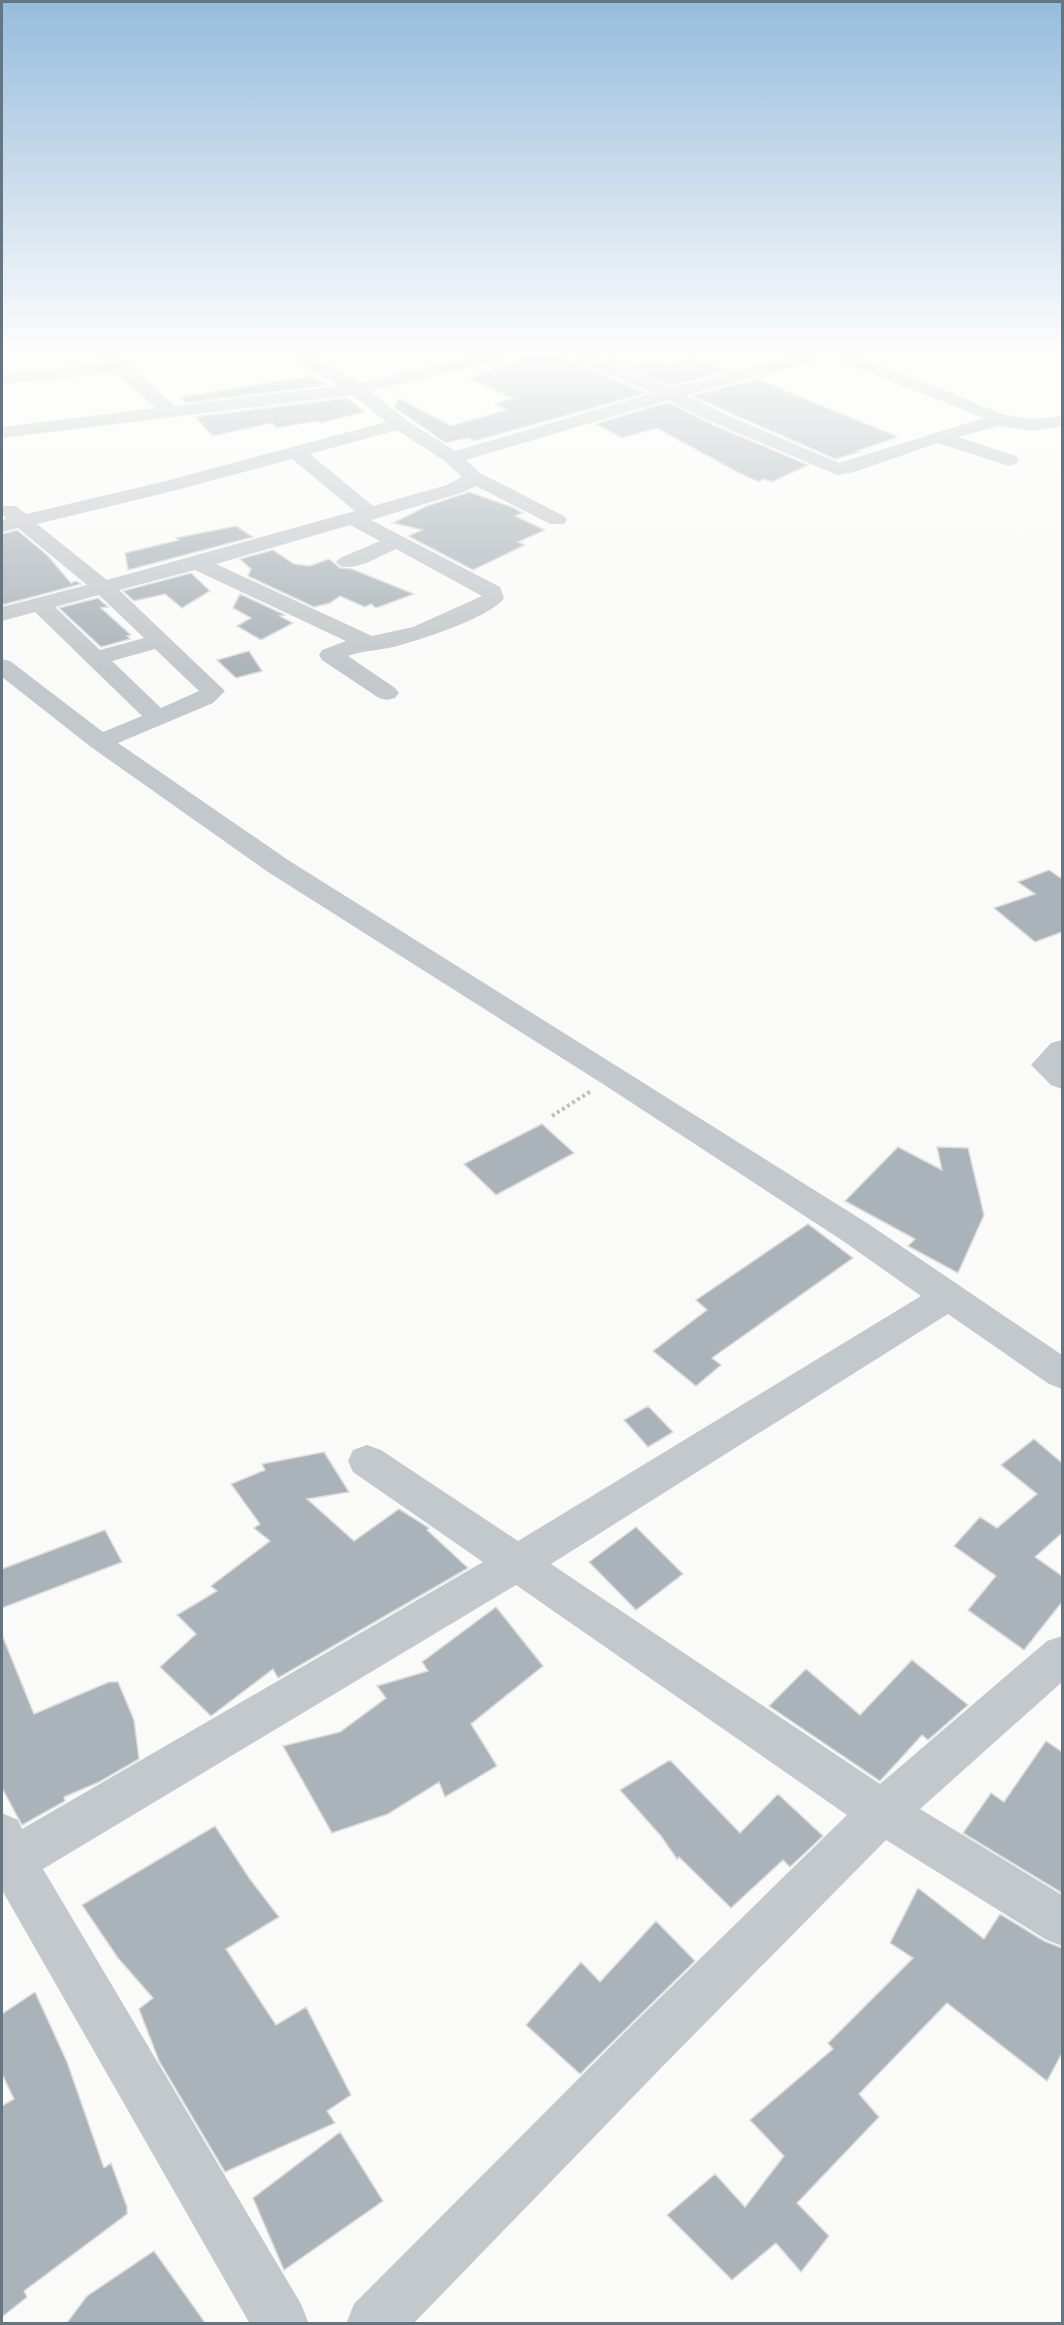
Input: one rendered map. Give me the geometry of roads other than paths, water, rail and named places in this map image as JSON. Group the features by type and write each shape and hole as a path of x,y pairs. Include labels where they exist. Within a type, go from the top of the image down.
{"street":[{"path":"2,526 279,458"},
{"path":"197,563 366,642 377,644 406,636 480,606 494,596 485,588 396,542 362,516 302,458"},
{"path":"453,458 473,477 557,520"},
{"path":"808,458 837,470 877,458"},
{"path":"1002,458 1009,460"},
{"path":"2,614 197,563 362,516 454,489 468,483 473,477"},
{"path":"2,503 103,587 213,692 205,698 100,742"},
{"path":"347,562 396,542"},
{"path":"39,604 158,718"},
{"path":"96,658 159,640"},
{"path":"366,642 330,655 387,693"},
{"path":"2,666 100,742 278,866 614,1077 949,1296 1062,1374"},
{"path":"1062,1050 1047,1065 1062,1078"},
{"path":"281,2324 5,1855 519,1563 949,1296"},
{"path":"367,1461 882,1812 1062,1922"},
{"path":"374,2324 642,2051 882,1812 1062,1655"}]}
